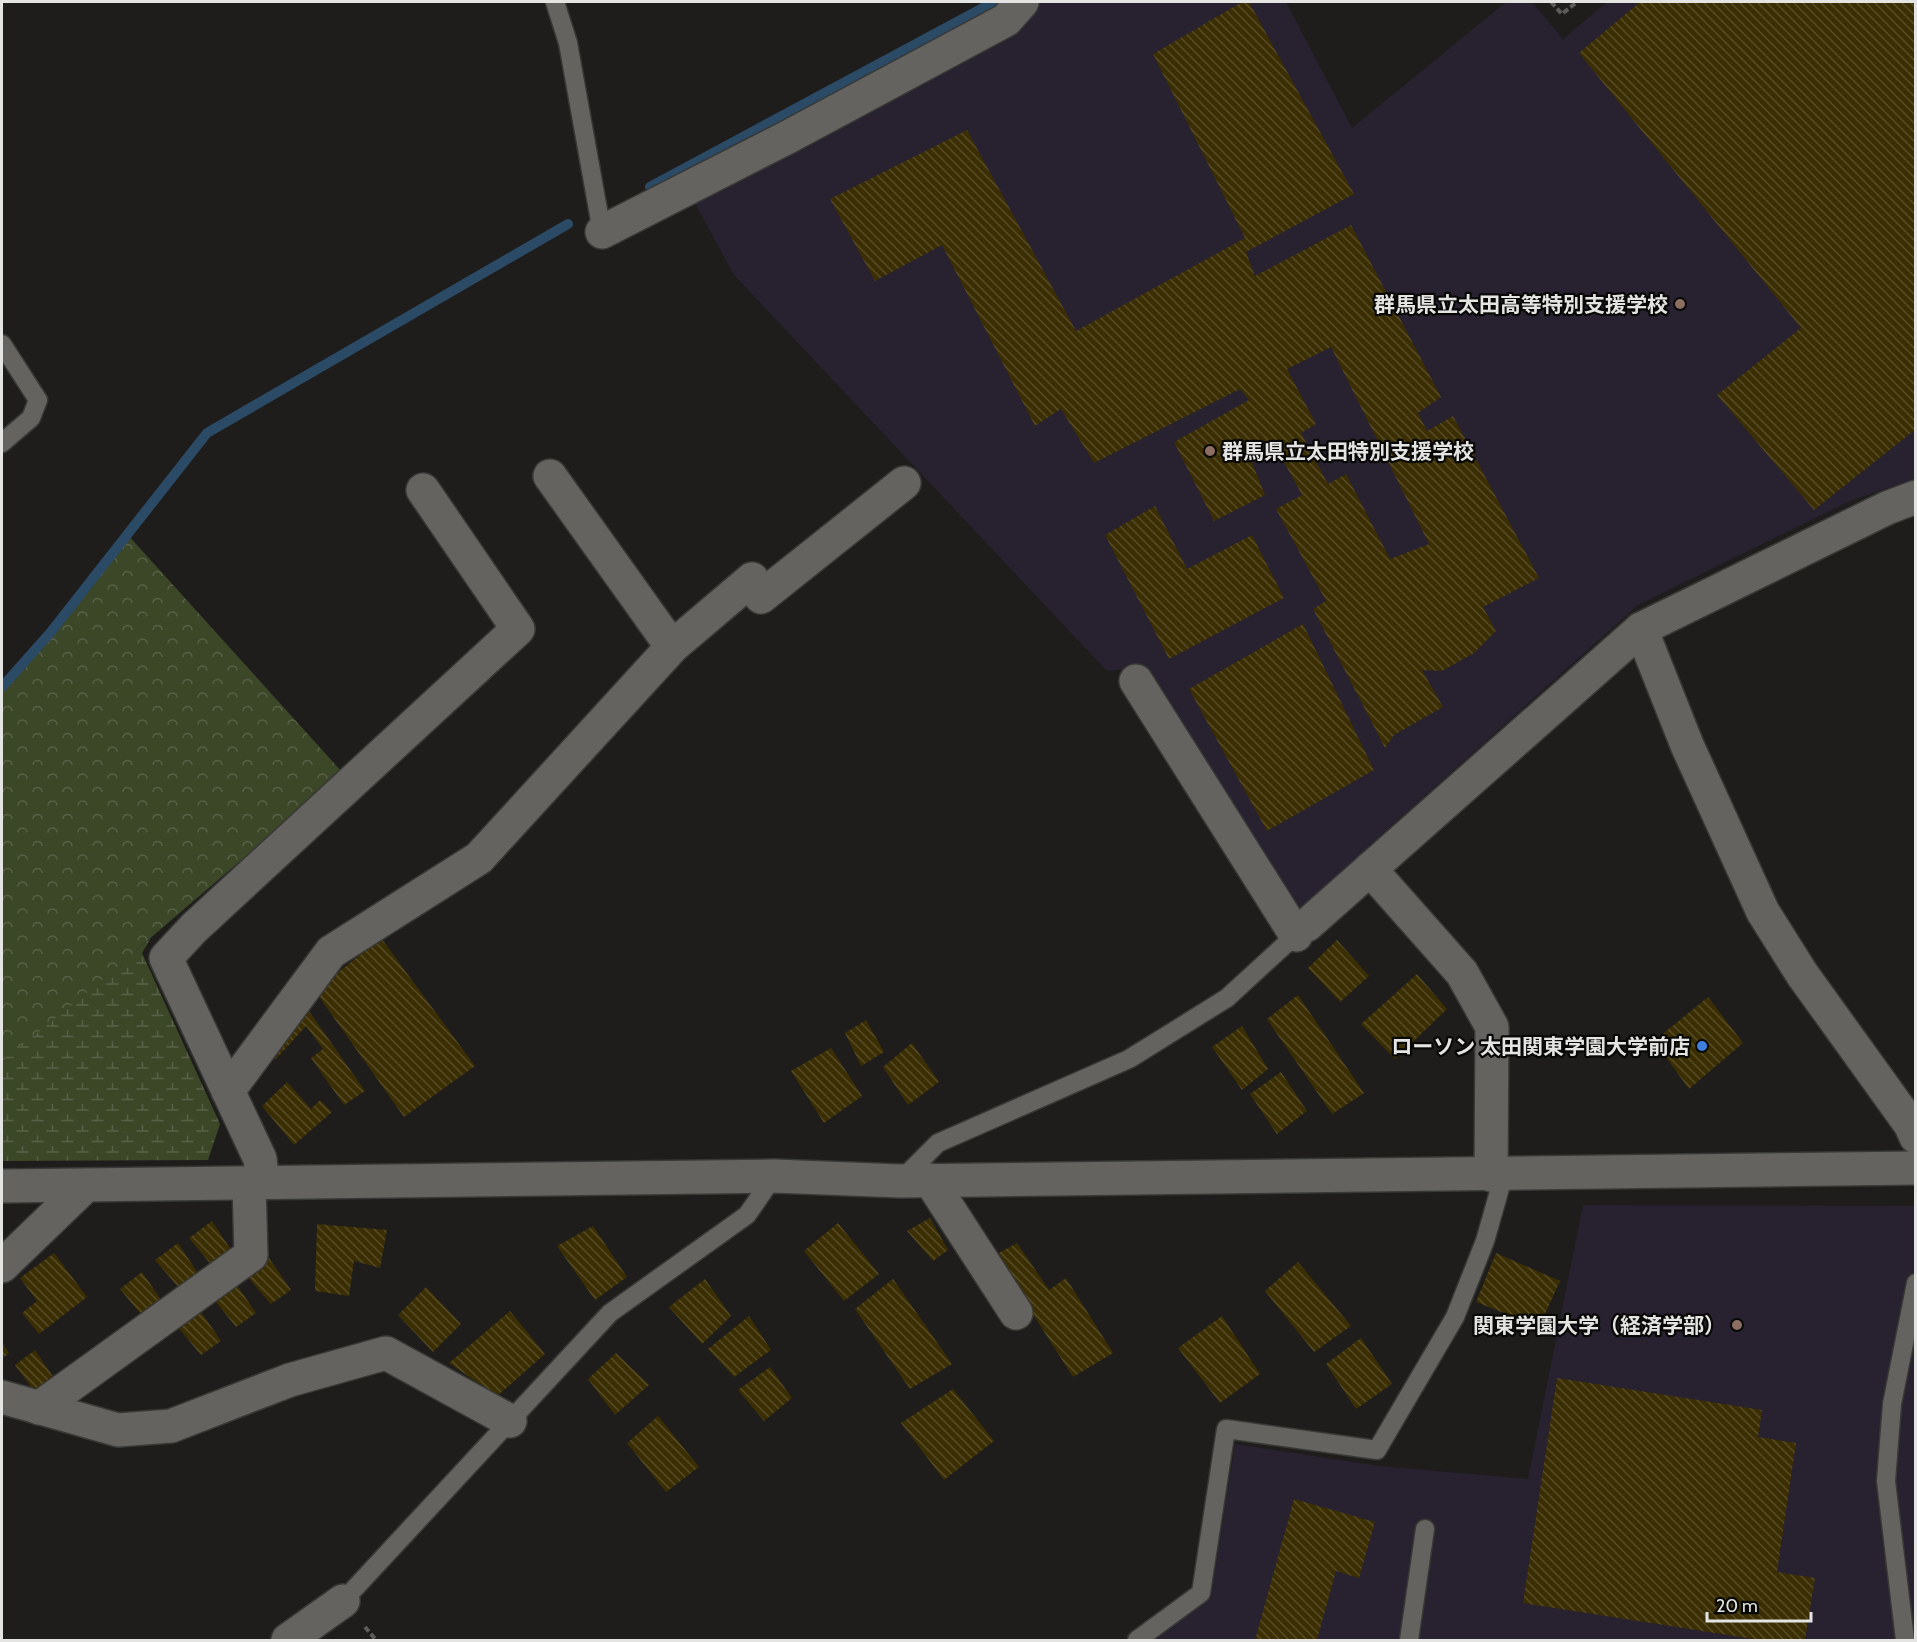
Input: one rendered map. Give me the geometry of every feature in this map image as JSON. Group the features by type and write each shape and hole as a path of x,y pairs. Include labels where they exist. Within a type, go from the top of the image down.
{"street":[{"path":"602,232 788,137 1006,20 1022,2"},
{"path":"550,476 672,647"},
{"path":"228,1091 332,952 479,858 672,647 752,579 761,597 904,483"},
{"path":"39,1408 251,1255 260,1160 166,958 194,928 518,629 423,490"},
{"path":"1136,681 1302,930 1641,629 1887,508 1916,497"},
{"path":"1641,629 1687,745 1763,912 1802,974 1910,1124 1916,1137"},
{"path":"1370,869 1462,973 1492,1027 1497,1175"},
{"path":"2,1186 774,1176 915,1181 1916,1168"},
{"path":"915,1181 1016,1313"},
{"path":"2,1266 85,1186"},
{"path":"2,1397 118,1430 171,1426 290,1380 386,1353 510,1421"},
{"path":"288,1641 343,1601"}],"lane":[{"path":"555,2 568,43 602,232"},
{"path":"2,344 38,400 31,418 2,443"},
{"path":"915,1181 938,1143 1129,1059 1227,998 1302,930"},
{"path":"1137,1641 1201,1593 1226,1429 1377,1450 1455,1317 1485,1241 1497,1175"},
{"path":"343,1601 610,1313 747,1215 774,1176"},
{"path":"1905,1641 1886,1481 1892,1404 1916,1283"},
{"path":"1409,1641 1425,1529"}],"path":[{"path":"1551,2 1562,14 1577,2"}],"shaded area":[{"name":"群馬県立太田特別支援学校","path":"1041,2 1286,2 1352,128 1506,2 1532,2 1563,39 1607,2 1915,2 1915,479 1852,500 1638,605 1286,920 1127,669 1107,671 734,275 692,198 1003,42"},
{"name":"関東学園大学（経済学部）","path":"1583,1205 1915,1206 1915,1640 1153,1640 1211,1597 1235,1444 1379,1466 1528,1479"}],"green space":[{"path":"127,534 343,773 71,1006 2,1061 2,683"},
{"path":"151,938 142,953 220,1124 208,1160 2,1161 2,1060"}],"building":[{"path":"1242,2 1249,2 1354,194 1246,252 1255,276 1351,225 1441,397 1418,413 1427,431 1453,416 1539,578 1483,607 1496,631 1474,653 1442,671 1422,670 1443,707 1394,735 1385,748 1313,609 1326,601 1276,509 1302,495 1278,451 1252,463 1265,495 1214,521 1174,442 1249,400 1240,389 1094,463 1061,409 1035,426 942,245 875,281 830,199 967,130 1076,331 1245,238 1153,54","holes":["1331,347 1429,544 1390,559 1346,474 1328,484 1301,433 1316,424 1287,369"]},
{"path":"1640,2 1916,2 1916,429 1814,510 1717,395 1801,328 1579,53"},
{"path":"1155,506 1187,569 1252,535 1284,598 1169,659 1105,535"},
{"path":"1303,624 1374,770 1267,831 1189,689"},
{"path":"381,938 475,1066 404,1117 315,991"},
{"path":"1337,940 1369,976 1340,1002 1308,968"},
{"path":"1417,974 1447,1009 1395,1059 1361,1024"},
{"path":"1298,995 1364,1093 1332,1114 1267,1019"},
{"path":"1708,997 1743,1043 1689,1089 1654,1041"},
{"path":"304,1004 365,1091 344,1105 311,1058 323,1049 306,1026 276,1059 265,1046"},
{"path":"866,1020 884,1052 861,1066 845,1033"},
{"path":"1242,1026 1268,1069 1242,1090 1212,1047"},
{"path":"912,1043 939,1082 908,1105 883,1067"},
{"path":"831,1048 862,1096 824,1123 791,1071"},
{"path":"1281,1072 1307,1111 1277,1134 1250,1094"},
{"path":"287,1082 311,1109 320,1100 332,1112 294,1145 262,1106"},
{"path":"930,1218 948,1250 933,1261 907,1231"},
{"path":"212,1221 233,1253 213,1267 189,1238"},
{"path":"838,1223 879,1274 844,1301 804,1251"},
{"path":"317,1224 387,1230 380,1268 354,1261 349,1296 315,1291"},
{"path":"593,1226 627,1277 595,1300 557,1246"},
{"path":"178,1243 199,1275 180,1289 155,1260"},
{"path":"1017,1243 1049,1290 1066,1278 1113,1353 1073,1377 995,1255"},
{"path":"54,1253 87,1297 39,1334 22,1313 37,1301 20,1278"},
{"path":"1496,1253 1560,1281 1539,1327 1476,1302"},
{"path":"269,1258 291,1290 271,1304 246,1275"},
{"path":"1298,1262 1351,1326 1314,1352 1265,1291"},
{"path":"142,1272 164,1304 144,1318 120,1289"},
{"path":"705,1279 731,1316 702,1344 669,1307"},
{"path":"893,1279 952,1364 910,1389 855,1309"},
{"path":"234,1281 256,1313 236,1327 212,1297"},
{"path":"426,1287 461,1324 433,1352 398,1315"},
{"path":"199,1309 221,1341 201,1355 177,1326"},
{"path":"510,1311 545,1354 497,1396 449,1363"},
{"path":"749,1316 771,1350 734,1377 708,1349"},
{"path":"1222,1316 1260,1374 1220,1403 1178,1348"},
{"path":"1361,1338 1392,1384 1356,1409 1326,1364"},
{"path":"2,1343 9,1353 2,1359"},
{"path":"35,1350 56,1381 37,1395 15,1365"},
{"path":"616,1353 649,1385 615,1415 588,1379"},
{"path":"770,1367 792,1398 764,1421 738,1390"},
{"path":"1557,1378 1762,1410 1758,1437 1796,1443 1777,1572 1815,1578 1805,1640 1760,1640 1523,1603"},
{"path":"953,1389 994,1441 944,1480 901,1423"},
{"path":"658,1416 699,1467 666,1492 627,1443"},
{"path":"1294,1499 1375,1522 1359,1578 1336,1571 1317,1640 1255,1640"}],"waterway":[{"path":"650,187 994,2"},
{"path":"2,687 50,633 207,433 568,224"}],"place":[{"name":"群馬県立太田高等特別支援学校","path":"1680,304"},
{"name":"群馬県立太田特別支援学校","path":"1210,451"},
{"name":"ローソン 太田関東学園大学前店","path":"1702,1046"},
{"name":"関東学園大学（経済学部）","path":"1737,1325"}]}
